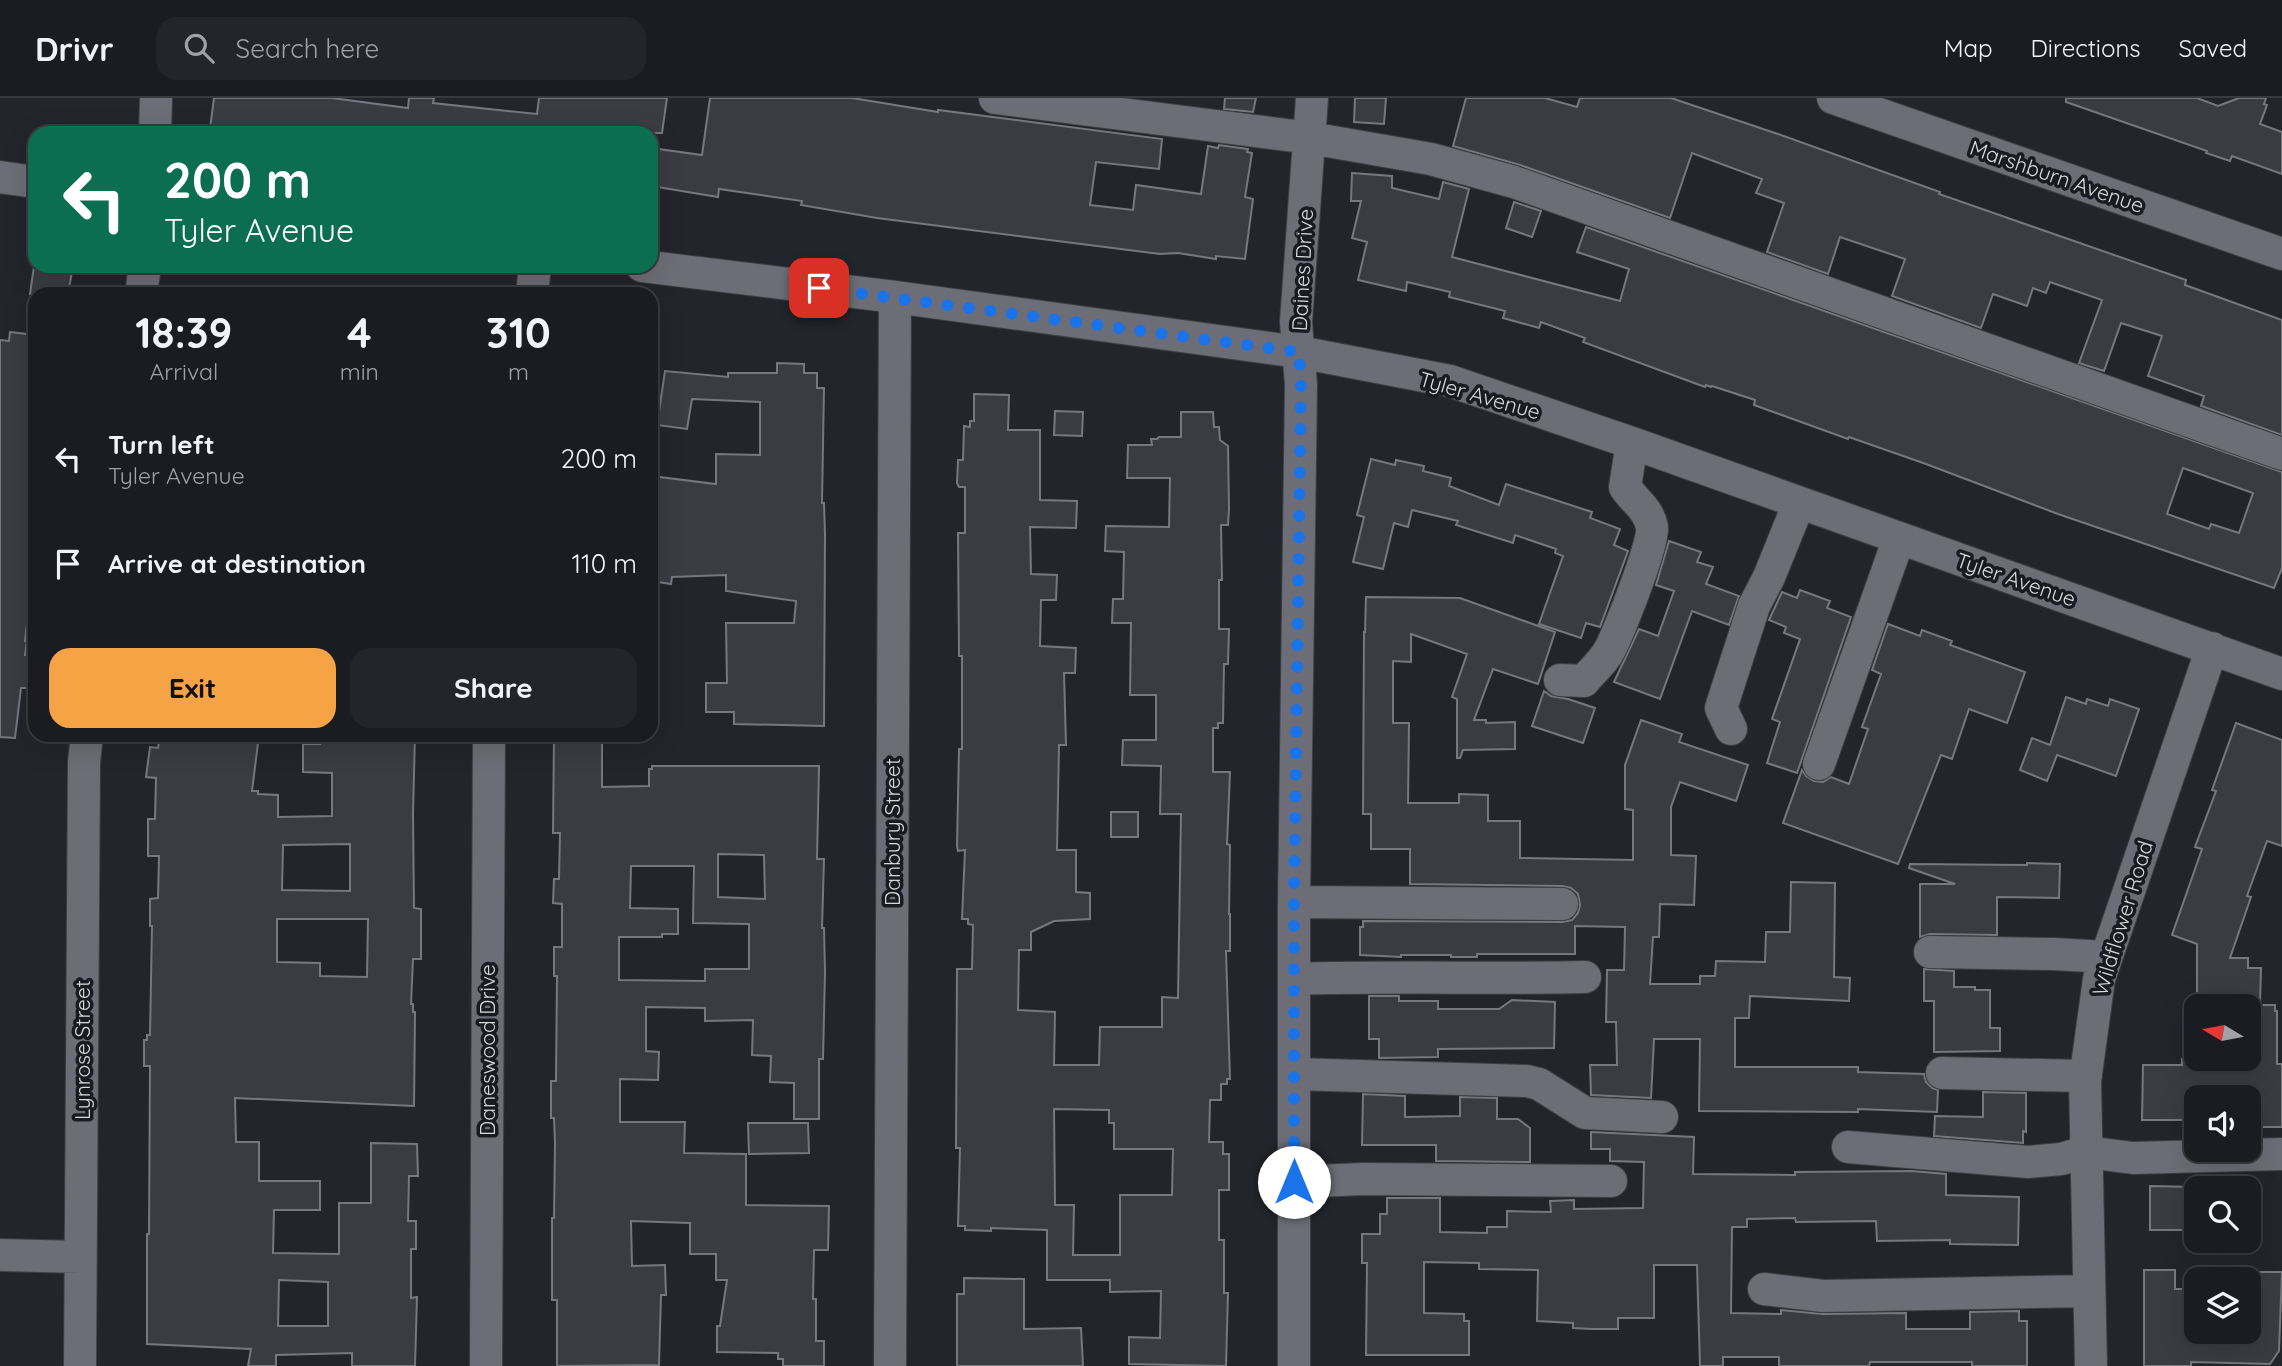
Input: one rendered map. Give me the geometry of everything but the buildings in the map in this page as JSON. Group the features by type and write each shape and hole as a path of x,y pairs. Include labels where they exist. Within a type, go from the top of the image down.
{"street":[{"path":"155,126 156,98"},
{"path":"995,98 1310,138 1431,159 1514,182 2282,454"},
{"name":"Daines Drive","path":"1294,1366 1294,902 1301,385 1296,322 1312,98"},
{"name":"Marshburn Avenue","path":"1833,98 2282,254"},
{"path":"0,177 28,181"},
{"name":"Tyler Avenue","path":"658,268 1299,352 1450,381 2282,674"},
{"name":"Danbury Street","path":"890,1366 895,297"},
{"path":"1560,680 1584,681 1608,653 1638,580 1653,531 1647,512 1625,487 1632,443"},
{"path":"1731,729 1721,708 1754,606 1769,577 1799,503"},
{"path":"1819,764 1899,538"},
{"name":"Wildflower Road","path":"2091,1366 2086,1076 2099,979 2212,648"},
{"name":"Lynrose Street","path":"80,1366 83,762 86,742"},
{"name":"Daneswood Drive","path":"486,1366 489,742"},
{"path":"1294,902 1562,904"},
{"path":"1930,952 2106,957"},
{"path":"1294,979 1390,976 1477,979 1585,977"},
{"path":"1942,1073 2086,1076"},
{"path":"1294,1074 1527,1081 1539,1084 1585,1113 1662,1117"},
{"path":"1848,1146 2028,1163 2061,1159 2087,1152 2133,1158 2282,1154"},
{"path":"1294,1182 1611,1181"},
{"path":"0,1255 80,1257"},
{"path":"1764,1289 1823,1296 2089,1291"}],"route":[{"path":"819,288 1299,352 1301,385 1294,902 1294,1182"}]}
